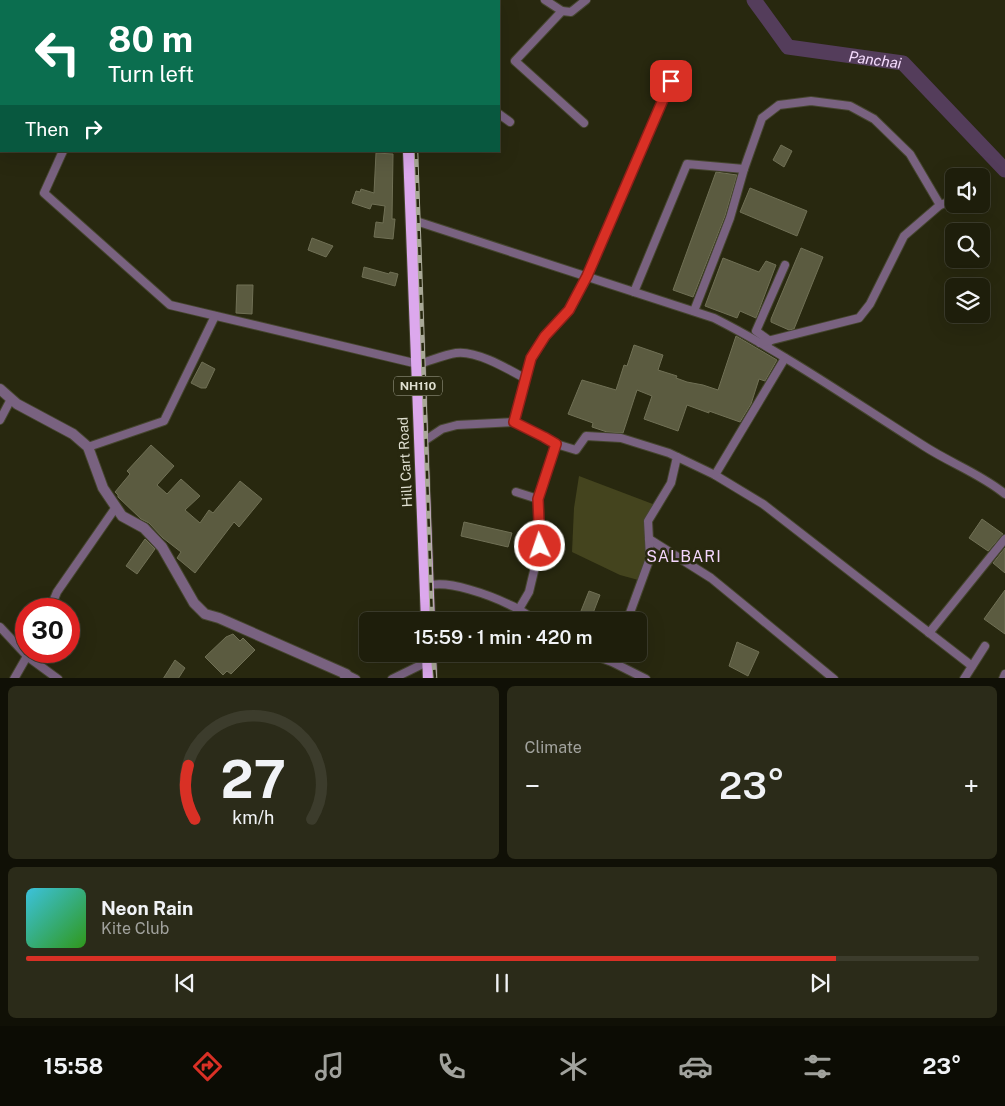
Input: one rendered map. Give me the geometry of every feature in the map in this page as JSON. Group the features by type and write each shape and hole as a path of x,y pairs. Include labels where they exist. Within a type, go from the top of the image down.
{"highway":[{"name":"Hill Cart Road","path":"410,152 428,612"},
{"path":"429,662 430,678"}],"street":[{"path":"545,0 562,11 572,12 586,0"},
{"path":"562,11 516,61 584,122"},
{"path":"514,422 531,358 545,336 569,310 587,276 677,67"},
{"path":"694,311 730,218 744,169 762,118 779,105 811,101 850,106 874,119 910,154 940,205"},
{"path":"500,115 510,122"},
{"path":"63,152 44,193 170,305 418,364 457,353 468,354 484,358 526,379"},
{"path":"634,292 687,164 744,169"},
{"path":"760,343 859,318 870,304 904,236 940,205 945,203"},
{"path":"412,222 419,222 714,318 785,358 921,445 994,485 1005,494"},
{"path":"770,341 756,331 785,265"},
{"path":"88,447 164,421 215,316"},
{"path":"715,475 785,358"},
{"path":"0,390 17,404 73,434 88,447 103,488 122,516 144,528 162,548 194,603 205,614 219,618 345,676 356,678"},
{"path":"0,420 11,399"},
{"path":"420,443 442,429 457,425 514,422 556,444 576,450 586,436 621,438 677,457 715,475 763,504 972,666"},
{"path":"518,609 529,592 540,546 538,499 556,444"},
{"path":"630,612 650,558 648,521 671,483 677,457"},
{"path":"516,492 538,499"},
{"path":"55,598 116,506"},
{"path":"649,539 712,578 834,678"},
{"path":"929,633 1005,539"},
{"path":"428,586 466,589 510,604 523,612"},
{"path":"0,627 15,641"},
{"path":"964,678 985,646"},
{"path":"392,678 420,662"},
{"path":"620,662 646,678"},
{"path":"14,678 23,663"},
{"path":"40,663 58,678"},
{"path":"1003,678 1005,674"}],"shaded area":[{"path":"579,476 658,506 648,521 650,558 642,581 620,575 572,552 574,508"}],"building":[{"path":"781,145 792,151 784,167 773,160"},
{"path":"376,153 393,154 392,219 395,219 393,239 374,237 376,222 383,223 385,206 372,204 370,209 352,203 356,191 360,192 361,189 374,193"},
{"path":"716,172 737,175 725,216 693,297 673,290"},
{"path":"750,188 807,211 797,236 740,212"},
{"path":"312,238 333,246 326,257 308,250"},
{"path":"801,248 823,257 794,329 789,330 771,322 771,319"},
{"path":"723,258 759,272 766,261 776,265 756,318 740,311 737,318 705,306"},
{"path":"364,267 389,274 390,272 398,274 395,286 362,277"},
{"path":"237,285 253,285 252,314 236,313"},
{"path":"736,336 777,360 765,381 759,379 751,404 740,422 687,405 678,431 644,419 652,396 637,390 623,433 607,432 592,427 593,423 568,414 582,380 616,390 624,365 627,366 634,345 663,355 658,370 677,376 676,378 687,382 718,390"},
{"path":"202,362 215,369 206,388 201,388 191,383"},
{"path":"151,445 174,466 157,485 167,494 181,479 200,496 185,510 200,523 209,510 213,513 240,481 262,499 239,527 234,522 195,573 177,558 181,552 163,538 149,523 141,519 115,492 130,474 127,471"},
{"path":"982,519 1003,534 988,551 969,538"},
{"path":"464,522 512,533 508,547 461,536"},
{"path":"145,539 155,549 137,574 126,566"},
{"path":"1005,548 1005,573 993,563"},
{"path":"1005,590 1005,634 984,619"},
{"path":"589,591 600,595 593,612 581,612"},
{"path":"233,634 240,641 243,638 255,650 231,674 227,671 223,675 205,657 226,637"},
{"path":"737,642 759,652 748,676 729,666"},
{"path":"175,660 185,668 179,678 164,678"}],"waterway":[{"name":"Panchai","path":"754,0 788,47 903,63 1005,170"}],"railway":[{"path":"416,152 432,612"},
{"path":"434,662 435,678"}],"district":[{"name":"SALBARI","path":"684,556"}],"route":[{"path":"540,546 538,499 556,444 514,422 520,396 531,358 536,349 545,336 569,310 587,276 671,81"}]}
